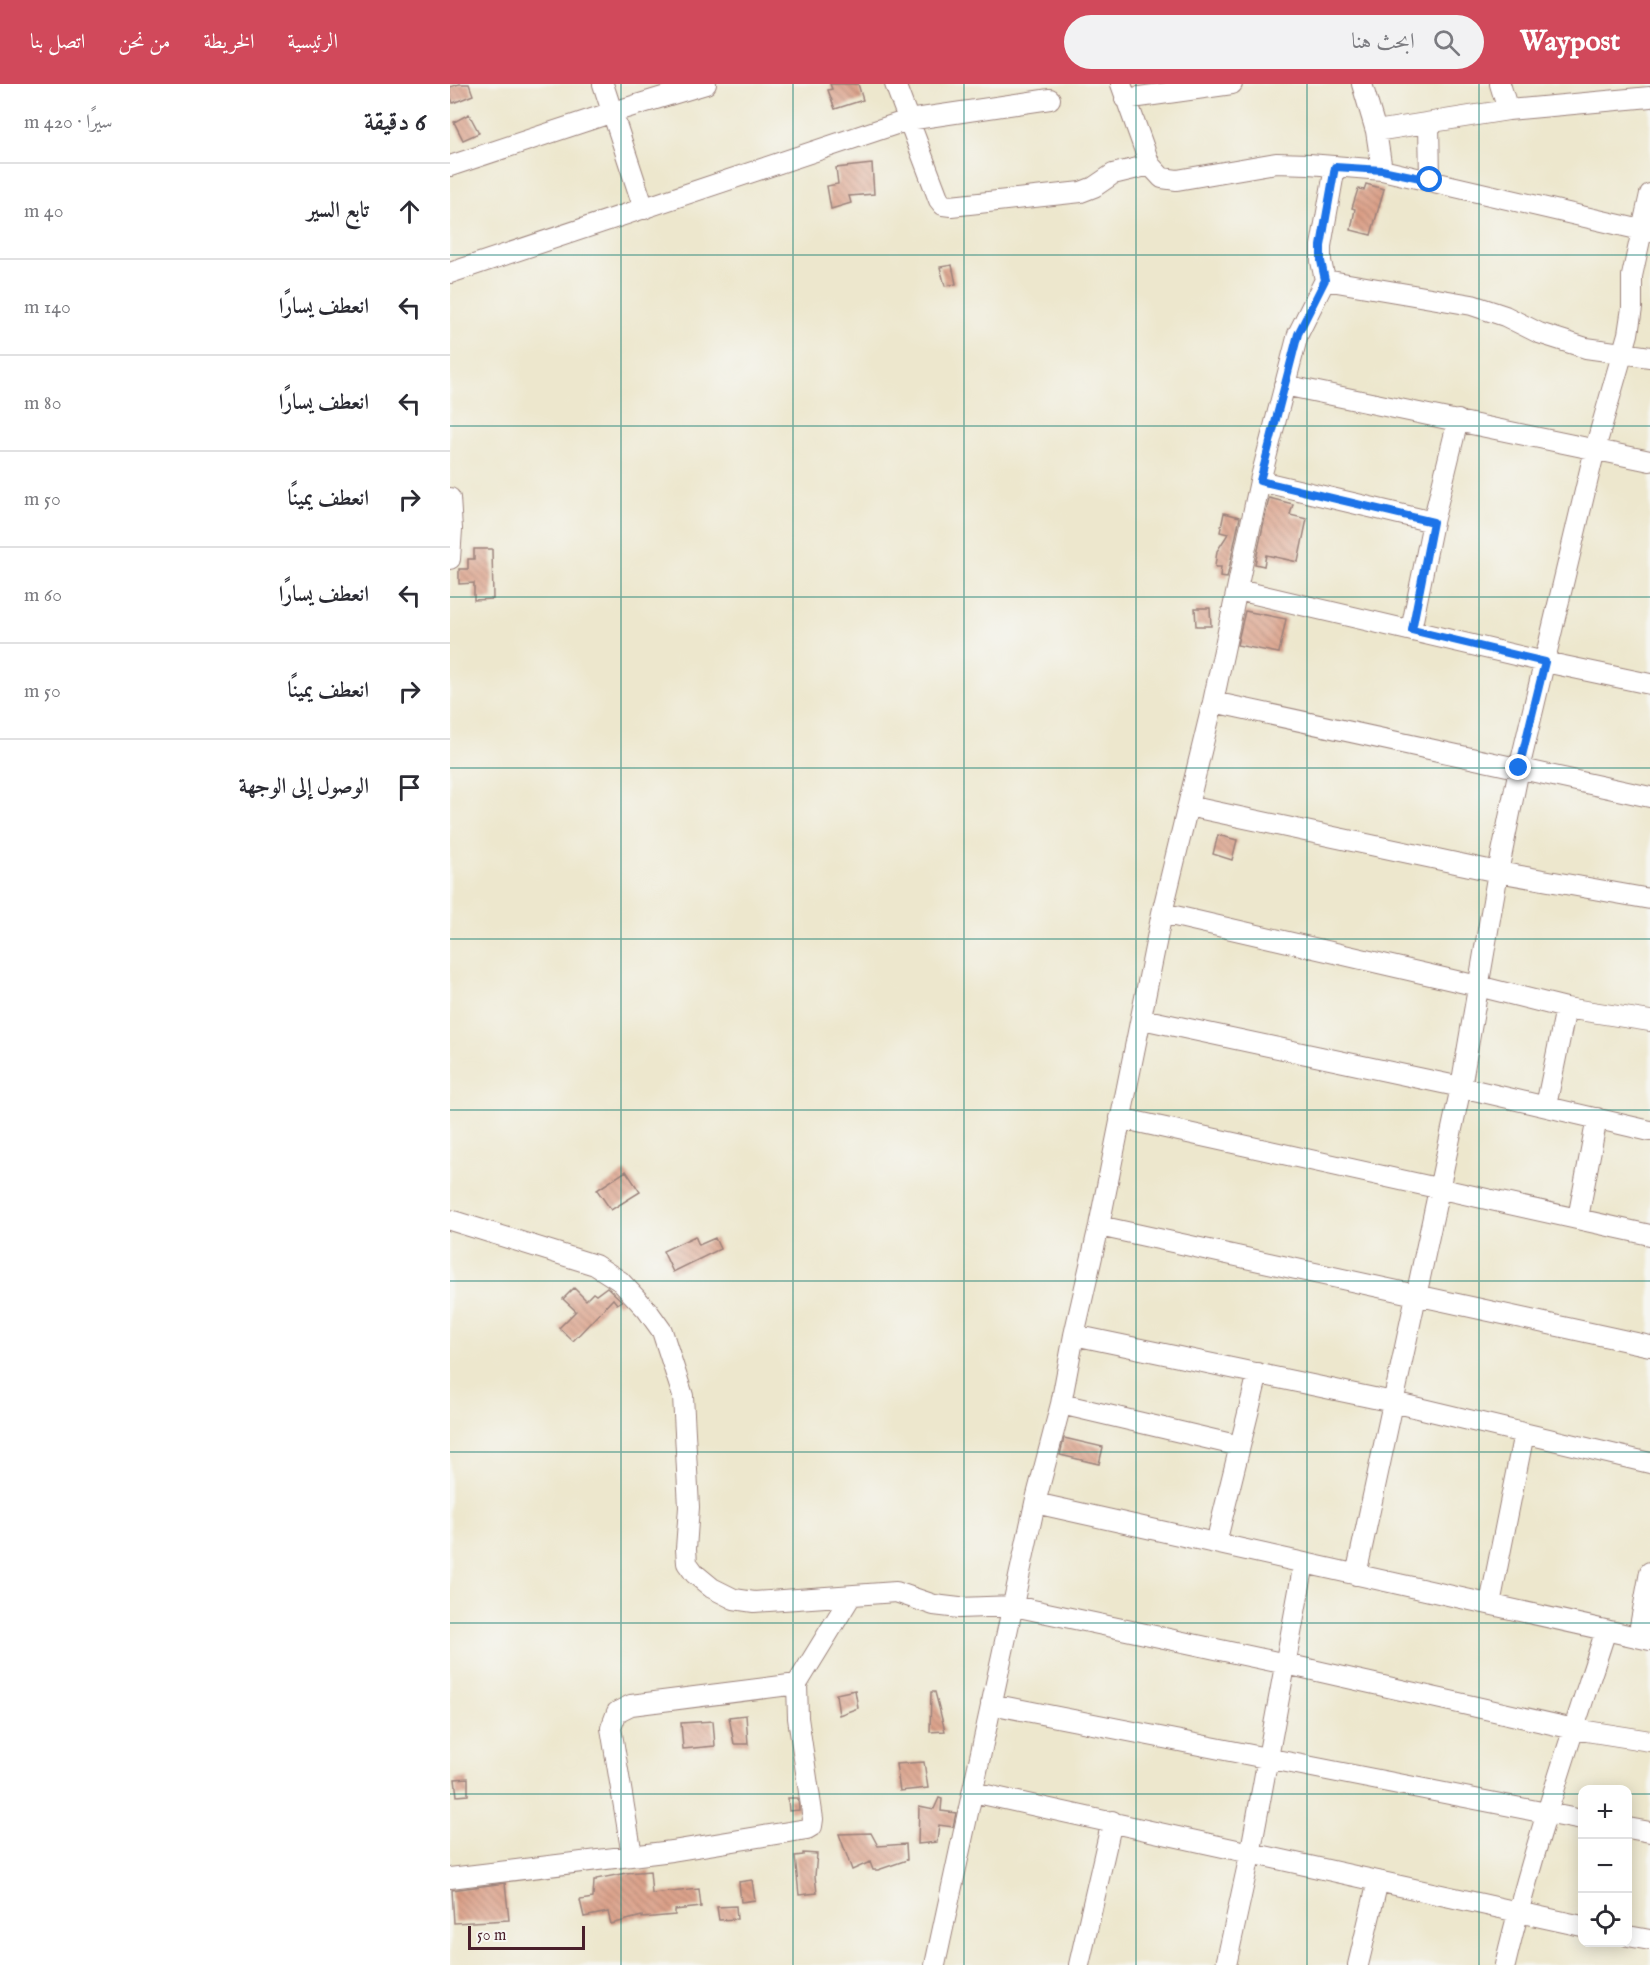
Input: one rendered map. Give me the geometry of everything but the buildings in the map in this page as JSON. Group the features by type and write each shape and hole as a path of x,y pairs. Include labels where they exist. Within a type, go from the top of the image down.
{"street":[{"path":"603,84 644,209"},
{"path":"450,166 706,84"},
{"path":"895,84 939,200 943,205 1081,192 1113,174 1150,165"},
{"path":"1232,84 1123,92 1150,165 1162,178 1178,180 1276,163 1382,170 1646,230"},
{"path":"1362,84 1376,131 1382,170"},
{"path":"1500,84 1508,110"},
{"path":"1376,131 1508,110 1650,96 1646,84"},
{"path":"450,273 908,120 1050,99"},
{"path":"1429,123 1430,180"},
{"path":"935,1965 1035,1503 1061,1404 1074,1335 1100,1226 1162,913 1214,702 1260,481 1298,334 1325,280 1321,246 1335,167"},
{"path":"1356,1575 1461,1087 1498,872 1519,768 1595,449 1628,334 1632,308 1632,276 1646,230 1650,194"},
{"path":"1325,280 1472,305 1505,316 1539,333 1586,348 1650,357"},
{"path":"1284,385 1650,461"},
{"path":"1412,630 1433,522 1458,420"},
{"path":"1260,481 1433,522"},
{"path":"450,498 452,529 450,559"},
{"path":"1238,590 1545,662 1650,684"},
{"path":"1214,702 1650,796"},
{"path":"1188,806 1498,872 1650,899"},
{"path":"1162,913 1566,1008 1650,1021"},
{"path":"1546,1106 1566,1008"},
{"path":"1142,1019 1461,1087 1650,1131"},
{"path":"1120,1118 1650,1235"},
{"path":"1578,1218 1597,1118"},
{"path":"450,1220 595,1265 620,1281 662,1330 683,1396 689,1507 687,1563 695,1575 712,1588 734,1599 754,1602 896,1592 934,1605 951,1607 987,1608 1014,1605 1574,1729 1650,1741"},
{"path":"1100,1226 1650,1346"},
{"path":"1074,1335 1393,1402 1650,1463"},
{"path":"1216,1543 1258,1373"},
{"path":"1061,1404 1240,1446"},
{"path":"1490,1604 1524,1433"},
{"path":"1035,1503 1644,1638 1650,1572"},
{"path":"1226,1965 1251,1853 1304,1563"},
{"path":"450,1878 632,1855 807,1829 812,1826 798,1718 797,1684 851,1596"},
{"path":"1505,1965 1546,1814 1606,1630"},
{"path":"632,1855 611,1728 617,1712 631,1705 797,1684"},
{"path":"992,1704 1578,1819"},
{"path":"973,1792 1578,1925"},
{"path":"1079,1965 1112,1821"},
{"path":"1632,1829 1650,1832"},
{"path":"1358,1965 1378,1881"},
{"path":"1632,1937 1650,1940"}],"route":[{"path":"1430,180 1382,170 1335,167 1321,246 1325,280 1298,334 1260,481 1433,522 1412,630 1545,662 1519,768"}]}
